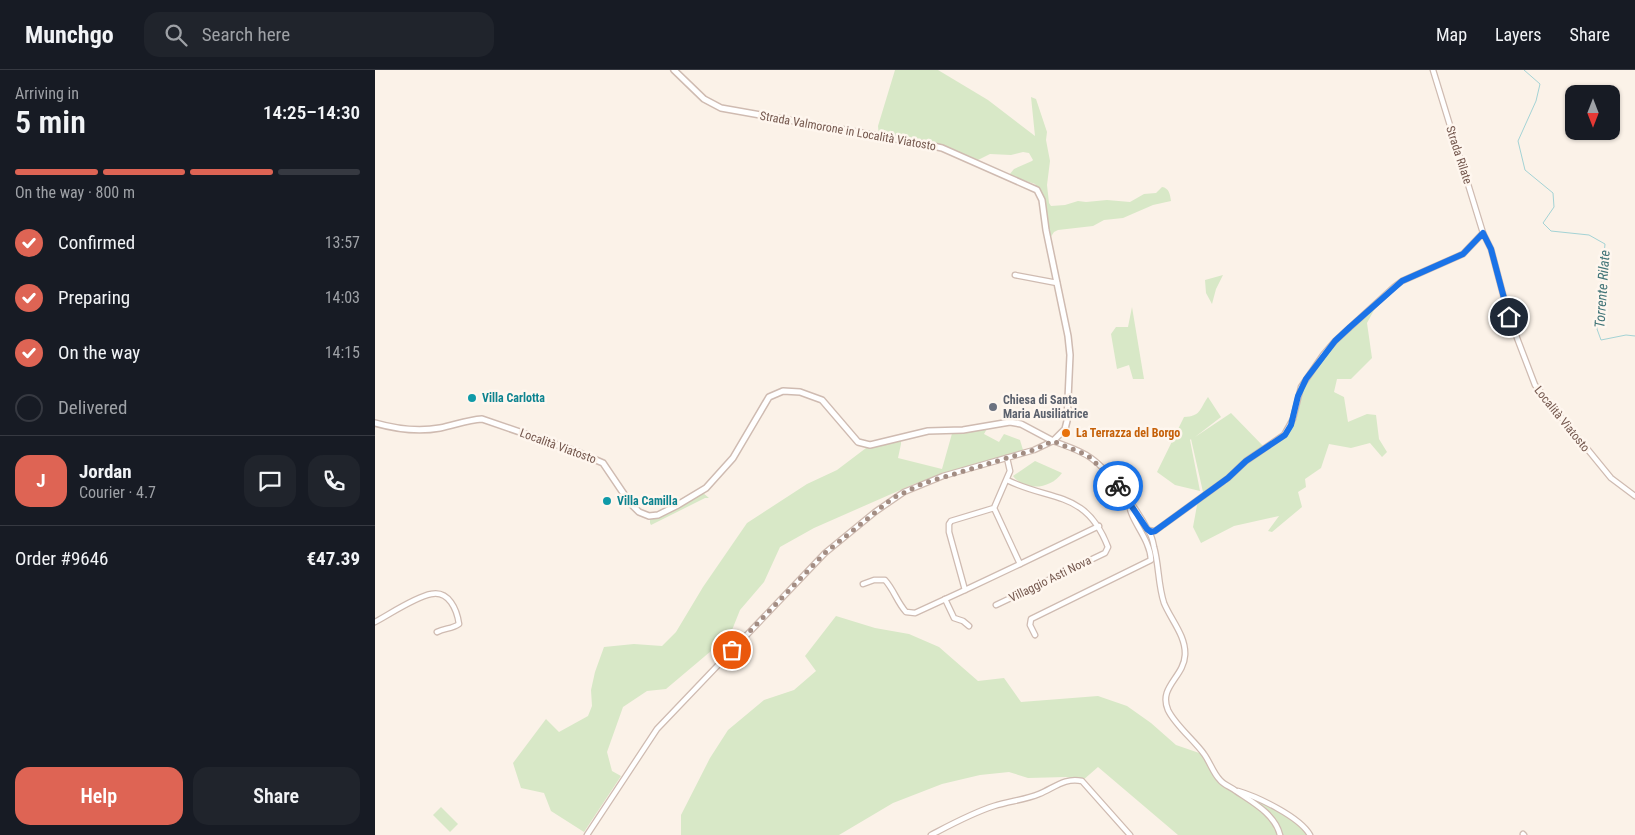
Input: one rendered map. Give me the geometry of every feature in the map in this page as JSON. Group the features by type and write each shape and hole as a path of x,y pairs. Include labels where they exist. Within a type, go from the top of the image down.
{"street":[{"name":"Strada Valmorone in Località Viatosto","path":"674,70 704,99 721,108 933,146 1037,190 1042,200 1045,230 1068,336 1069,396 1067,421 1065,429 1053,441"},
{"name":"Strada Rilate","path":"1433,70 1486,240"},
{"path":"1147,529 1151,532 1155,531 1228,478 1246,461 1280,439 1291,425 1301,387 1335,341 1398,284 1463,254 1483,233"},
{"name":"Località Viatosto","path":"1486,240 1491,249 1509,317 1535,385 1611,478 1635,496"},
{"path":"1015,276 1057,283"},
{"name":"Località Viatosto","path":"375,423 403,430 421,430 439,428 469,420 482,420 575,451 603,463 630,503 639,512 649,516 658,515 707,488 733,458 769,397 783,391 800,392 822,400 858,442 870,445 928,431 963,430 1010,422 1021,424 1053,441"},
{"path":"587,835 657,729 825,553 875,512 904,492 943,476 1034,450 1053,441 1091,458 1111,478 1149,532 1164,601 1179,631 1184,648 1182,668 1167,692 1166,702 1169,711 1174,720 1205,755 1220,780 1269,816 1277,825 1280,835"},
{"path":"965,590 949,532 949,524 994,508 1010,471 1007,458"},
{"name":"Villaggio Asti Nova","path":"996,605 1105,553 1108,547 1099,526 1077,505 1059,496 1023,488 1007,480"},
{"path":"1035,635 1030,625 1031,619 1151,560 1143,533 1129,507 1129,501"},
{"path":"994,508 1020,564"},
{"path":"863,584 873,580 885,580 893,589 900,605 906,612 915,613 1099,526"},
{"path":"375,622 416,600 431,594 438,594 451,602 458,616 459,624 453,628 444,628 437,632"},
{"path":"945,599 955,618 969,626"},
{"path":"931,835 970,815 995,805 1038,795 1066,780 1073,779 1081,782 1130,835"},
{"path":"1236,791 1275,807 1306,828 1310,835"}],"green space":[{"path":"895,70 938,70 988,100 1035,136 1031,97 1036,99 1047,132 1046,140 1050,161 1047,185 1051,206 1065,205 1078,201 1107,200 1130,202 1144,194 1156,193 1162,187 1168,190 1171,201 1153,205 1123,218 1104,220 1093,226 1058,230 1050,238 1041,195 1035,184 1009,175 1014,169 1033,160 1029,153 1023,152 1011,155 990,154 974,162 942,148 879,137 878,126"},
{"path":"1223,275 1216,289 1212,304 1206,293 1205,280"},
{"path":"1380,299 1367,323 1372,358 1351,379 1337,379 1334,392 1344,397 1348,422 1367,414 1376,415 1379,439 1387,452 1382,457 1370,443 1351,448 1329,444 1321,468 1305,479 1306,487 1298,492 1302,507 1272,532 1268,531 1279,516 1234,526 1201,543 1193,527 1198,500 1203,492 1191,439 1200,491 1175,485 1157,472 1184,417 1197,414 1208,397 1221,417 1195,437 1231,413 1265,448 1288,430 1298,396 1323,355"},
{"path":"1132,307 1144,379 1133,379 1129,365 1117,369 1111,334 1116,327 1128,327"},
{"path":"988,427 984,434 999,442 1004,434 1020,440 1023,450 914,484 814,528 780,547 764,582 740,610 730,635 666,689 647,691 623,707 607,752 612,771 621,776 584,832 551,811 544,793 521,788 513,763 546,719 559,732 588,716 592,706 591,690 595,672 604,647 634,644 662,646 676,632 703,587 747,523 807,484 837,470 870,445 901,438 898,458 942,469 953,430"},
{"path":"1035,461 1062,473 1051,482 1038,487 1024,485 1013,476"},
{"path":"703,493 709,498 705,498 651,525 650,519 666,515"},
{"path":"836,616 875,628 909,634 939,647 978,681 1004,678 1021,702 1098,696 1127,706 1151,723 1176,745 1205,755 1220,781 1231,788 1274,806 1306,828 1310,835 1178,835 1098,767 1082,781 1066,777 1028,778 1009,772 980,775 942,784 893,803 839,835 681,835 681,815 710,758 728,730 764,700 794,690 816,671 805,656"},
{"path":"441,807 458,824 450,832 433,815"}],"waterway":[{"name":"Torrente Rilate","path":"1524,70 1540,84 1536,101 1518,141 1525,170 1553,193 1554,207 1543,223 1551,231 1589,235 1605,244 1597,329 1601,340 1626,335 1635,336"}],"way so far":[{"path":"732,650 825,553 893,498 924,483 1034,450 1053,441 1091,458 1118,486"}],"place":[{"name":"Villa Carlotta","path":"472,398"},
{"name":"Chiesa di Santa Maria Ausiliatrice","path":"993,407"},
{"name":"La Terrazza del Borgo","path":"1066,433"},
{"name":"Villa Camilla","path":"607,501"}],"route":[{"path":"1118,486 1147,529 1151,532 1155,531 1228,478 1246,461 1285,435 1291,425 1298,396 1306,379 1335,341 1394,287 1402,281 1463,254 1483,233 1491,249 1509,317"}]}
